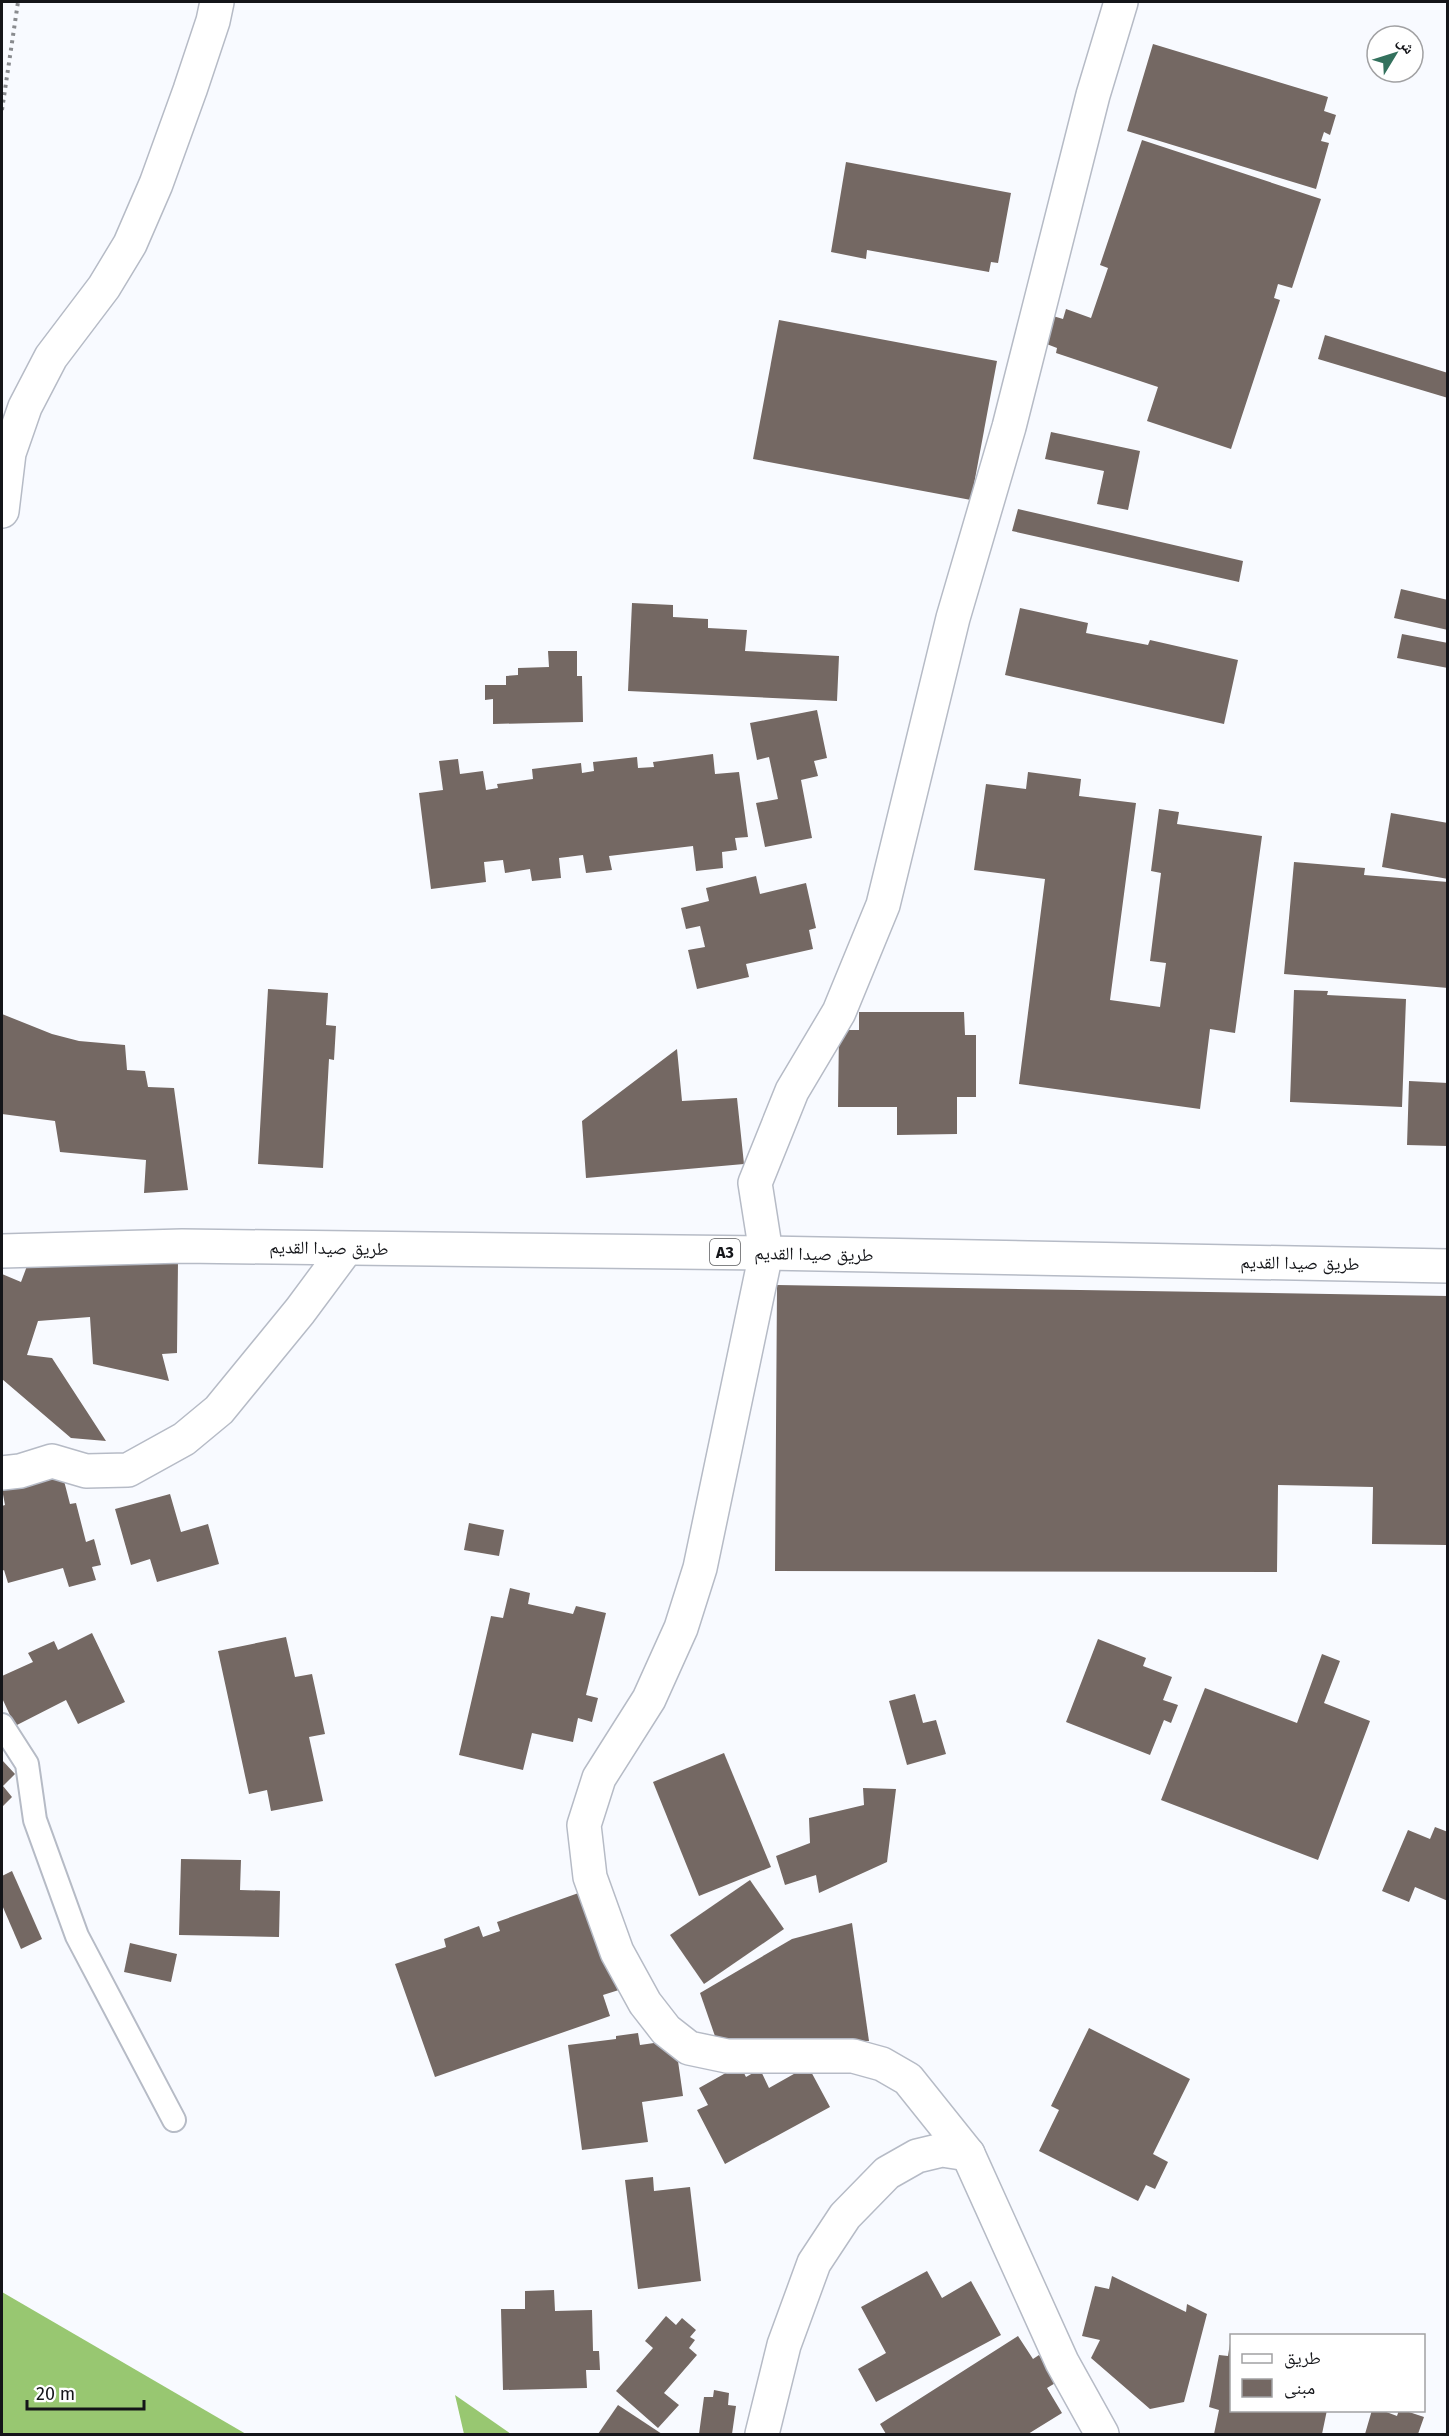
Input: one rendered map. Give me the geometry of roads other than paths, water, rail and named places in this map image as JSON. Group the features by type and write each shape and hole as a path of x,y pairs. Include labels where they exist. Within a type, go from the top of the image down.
{"main road":[{"path":"2,511 9,453 26,407 51,357 104,287 130,244 156,184 190,90 217,2"},
{"path":"1102,2434 1062,2362 968,2154 908,2079 882,2064 853,2056 727,2056 689,2048 666,2030 645,2003 617,1952 590,1877 584,1825 599,1778 649,1699 681,1628 700,1568 766,1253 755,1184 792,1091 839,1012 883,904 953,618 1009,426 1093,95 1121,2"},
{"name":"طريق صيدا القديم","path":"2,1251 182,1246 766,1253 1448,1266"},
{"path":"2,1473 20,1471 52,1461 86,1471 128,1470 184,1438 219,1410 300,1311 346,1249"},
{"path":"762,2434 784,2345 814,2263 845,2216 887,2173 917,2156 942,2150 968,2154"}],"lane":[{"path":"2,1725 27,1764 35,1820 77,1936 174,2120"}]}
